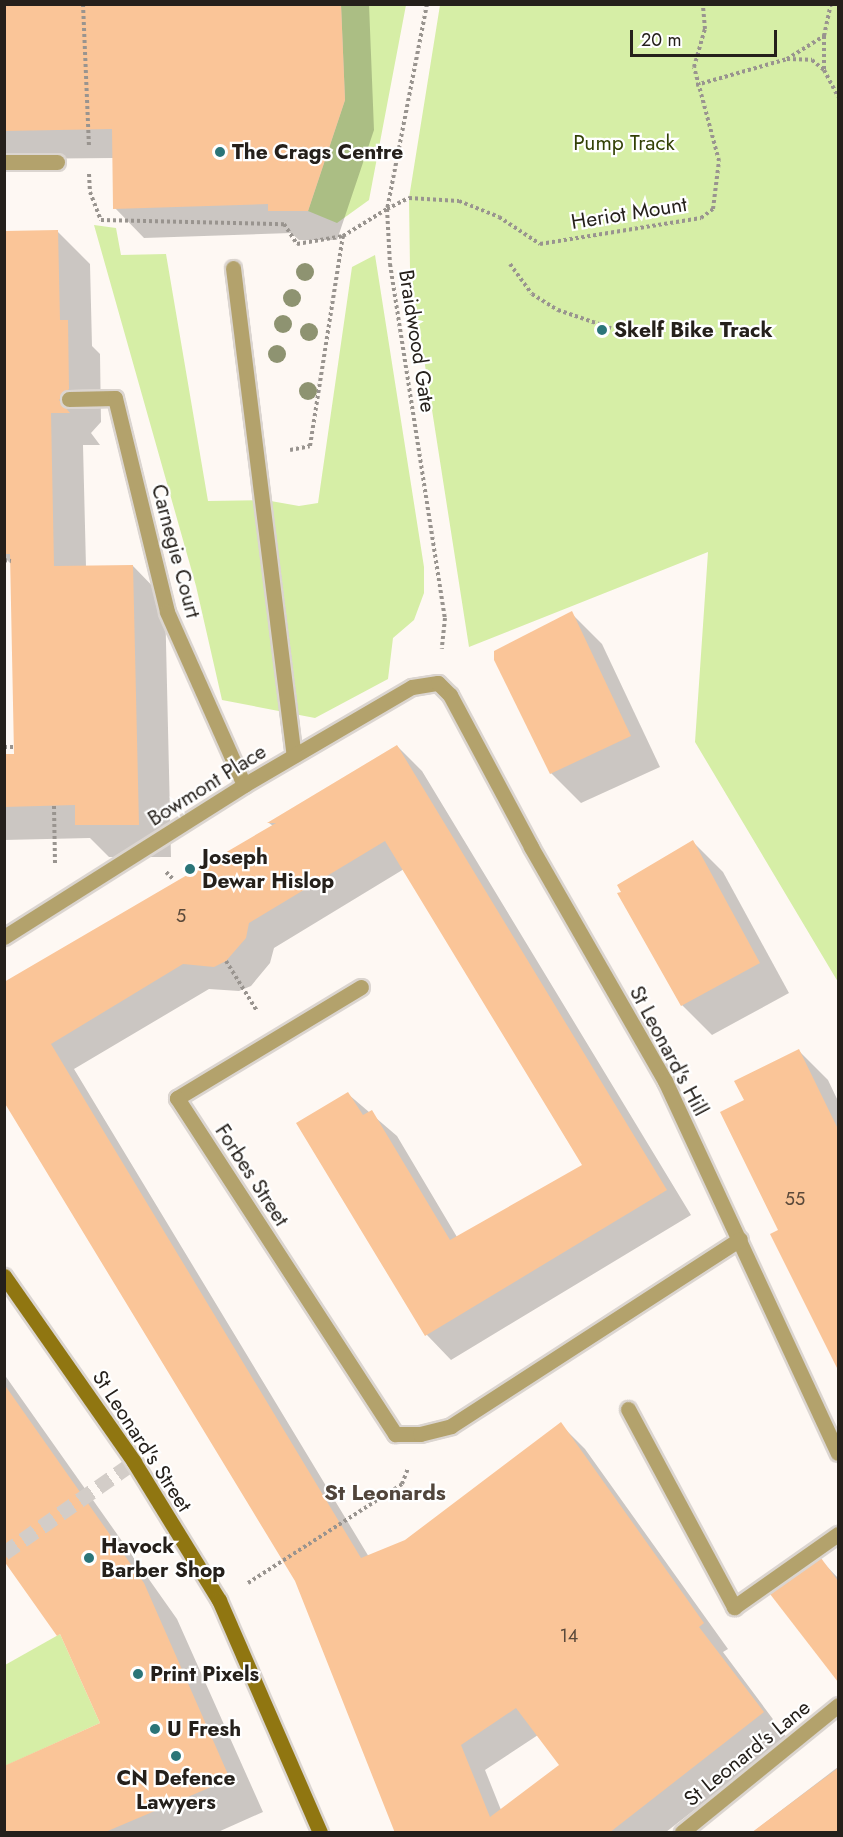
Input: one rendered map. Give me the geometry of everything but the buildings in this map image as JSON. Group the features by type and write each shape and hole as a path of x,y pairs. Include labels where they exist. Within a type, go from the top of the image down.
{"street":[{"path":"4,162 57,162"},
{"path":"233,268 259,456 294,755"},
{"name":"Carnegie Court","path":"69,399 115,398 167,612 244,784"},
{"name":"Bowmont Place","path":"4,937 56,906 244,784 412,687 438,683"},
{"name":"St Leonard's Hill","path":"438,683 450,695 531,847 665,1081 838,1453"},
{"name":"Forbes Street","path":"361,987 177,1098 395,1434 420,1434 451,1426 740,1239"},
{"name":"St Leonard's Street","path":"4,1276 134,1462 219,1600 317,1831"},
{"path":"628,1409 734,1607 838,1534"},
{"name":"St Leonard's Lane","path":"684,1832 838,1705"}],"path":[{"path":"83,4 89,159"},
{"name":"Braidwood Gate","path":"427,4 387,209 390,264 445,618 438,683"},
{"name":"Heriot Mount","path":"343,236 409,198 459,201 499,217 540,244 701,218 713,209 719,160 696,85 694,68 705,29 703,4"},
{"path":"824,70 824,36 831,4"},
{"path":"696,85 787,59 824,36"},
{"path":"787,59 812,60 824,70 838,96"},
{"path":"89,170 90,192 101,220 284,224 297,244 343,236 310,446 259,456"},
{"path":"510,264 532,294 558,310 611,328"},
{"path":"4,560 11,561"},
{"path":"4,747 15,747"},
{"path":"54,806 56,906"},
{"path":"226,961 275,1039"},
{"path":"219,1600 402,1485 420,1434"}],"green space":[{"path":"341,5 406,5 369,200 337,223 308,211 345,100"},
{"name":"Skelf Bike Track","path":"440,5 838,5 838,982 695,742 708,552 469,647 410,269 409,198"},
{"path":"94,225 116,228 121,255 166,254 208,501 265,500 299,506 318,503 352,267 375,255 424,567 424,593 414,620 393,638 388,679 315,718 222,700 196,586"},
{"path":"60,1634 100,1723 5,1766 5,1665"}],"tunnel":[{"path":"4,1553 134,1462"}],"place":[{"name":"The Crags Centre","path":"220,152"},
{"name":"Skelf Bike Track","path":"602,330"},
{"name":"Joseph Dewar Hislop","path":"190,869"},
{"name":"Havock Barber Shop","path":"89,1558"},
{"name":"Print Pixels","path":"138,1674"},
{"name":"U Fresh","path":"155,1729"},
{"name":"CN Defence Lawyers","path":"176,1756"}],"district":[{"name":"St Leonards","path":"385,1493"}],"park label":[{"name":"Pump Track","path":"624,143"}]}
